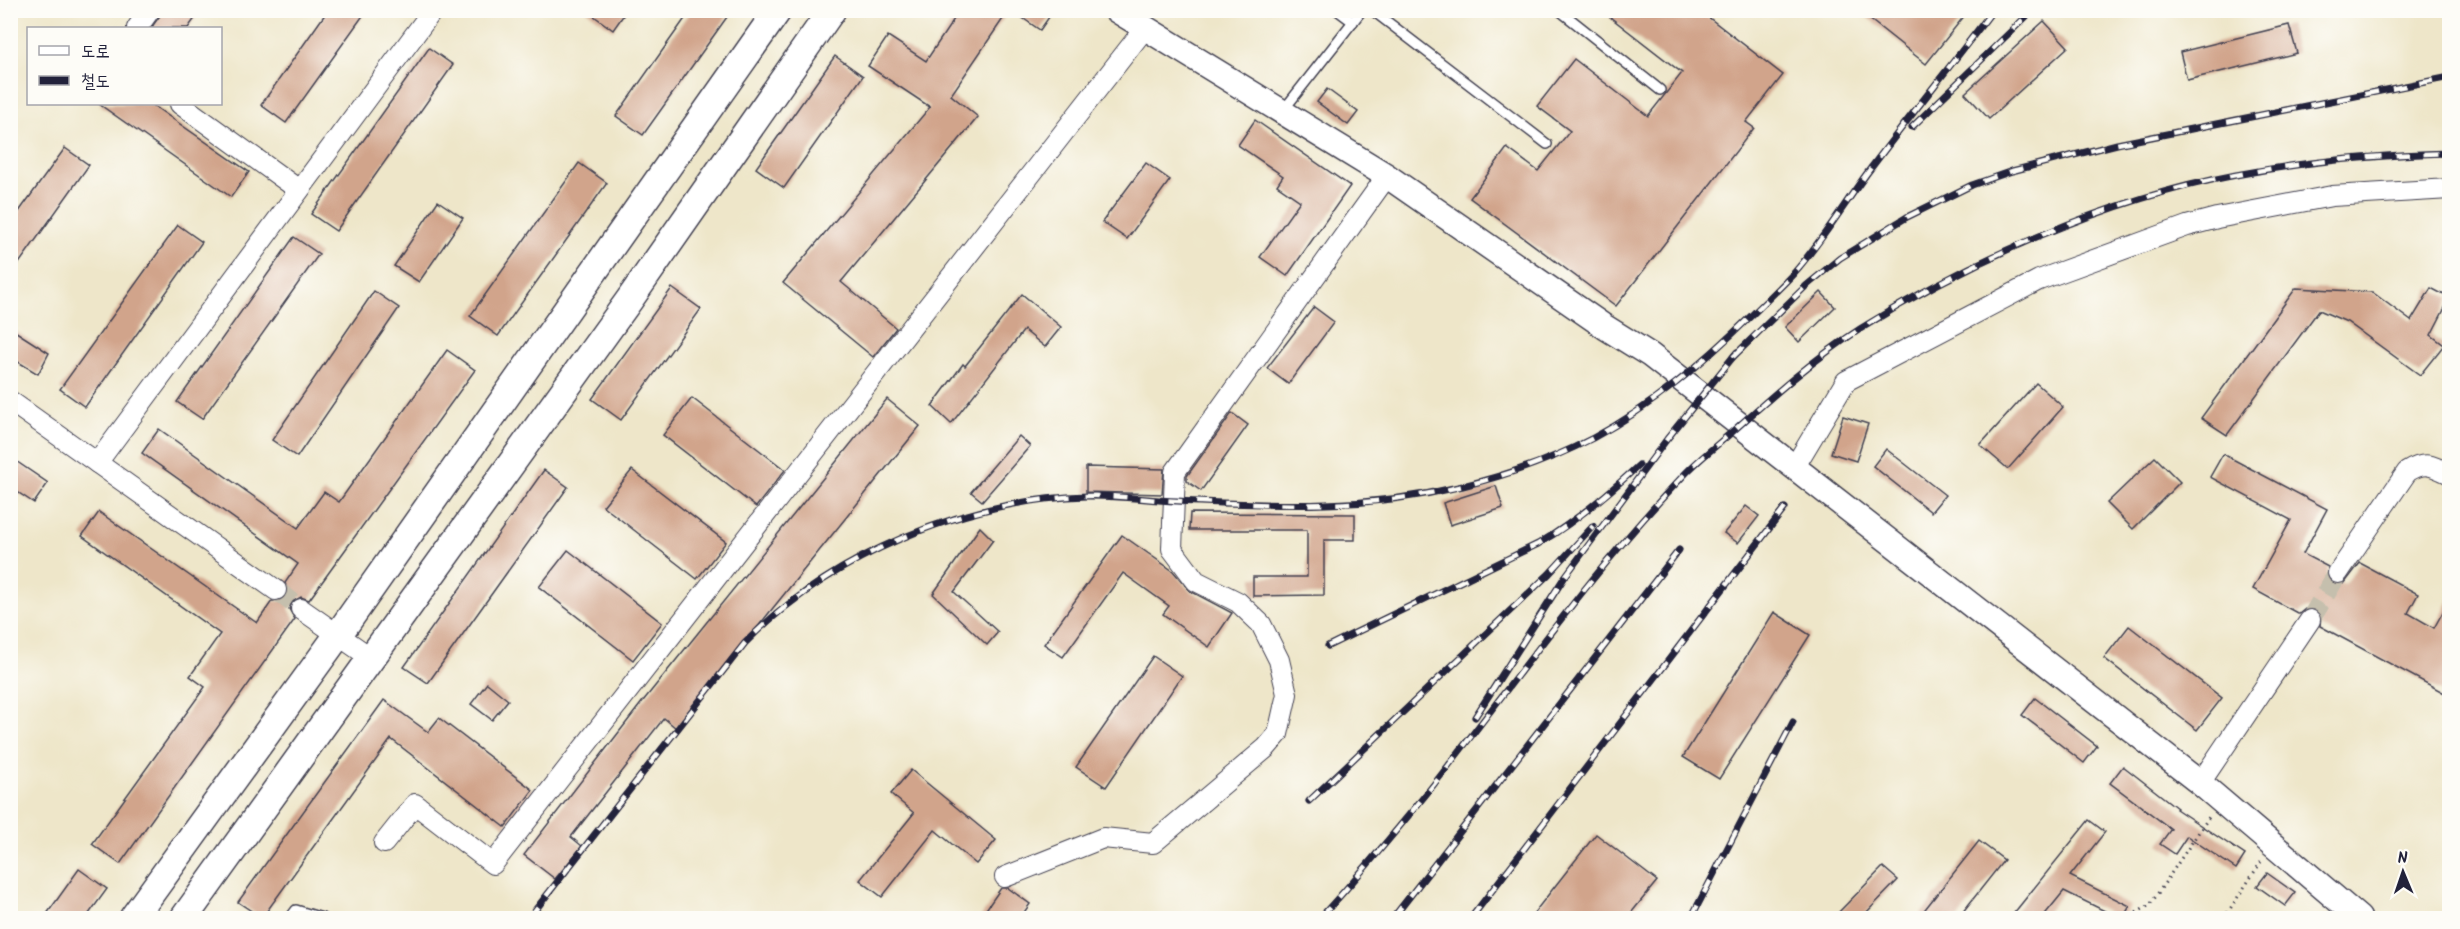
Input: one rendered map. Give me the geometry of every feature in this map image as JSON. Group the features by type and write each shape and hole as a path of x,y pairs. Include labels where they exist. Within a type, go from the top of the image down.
{"main road":[{"path":"134,918 338,634 778,10"},
{"path":"184,918 630,299 832,10"}],"street":[{"path":"138,27 150,10"},
{"path":"97,463 433,10"},
{"path":"1116,10 1387,176 1605,327 1650,355 2200,783 2359,918"},
{"path":"384,843 415,804 493,864 1145,28"},
{"path":"181,105 300,190"},
{"path":"1005,877 1103,838 1153,843 1266,748 1278,734 1287,694 1279,660 1261,624 1238,602 1196,581 1172,549 1175,472 1387,176"},
{"path":"1795,466 1846,381 2039,280 2187,226 2217,218 2332,196 2450,189"},
{"path":"10,401 276,590"},
{"path":"2338,573 2407,472 2419,465 2429,464 2450,474"},
{"path":"301,609 371,658"},
{"path":"2200,783 2310,620"}],"lane":[{"path":"1337,10 1353,22"},
{"path":"1282,112 1362,10"},
{"path":"1372,10 1548,144"},
{"path":"1559,10 1660,90"},
{"path":"290,918 296,910 322,918"}],"path":[{"path":"2133,918 2136,913 2150,905 2220,800"},
{"path":"2224,918 2272,844"}],"building":[{"path":"164,10 201,10 189,27 152,27"},
{"path":"328,10 367,10 286,123 261,105"},
{"path":"586,10 627,10 613,30"},
{"path":"691,10 732,10 643,135 616,116"},
{"path":"960,10 1009,10 951,95 978,117 841,282 896,328 873,357 783,283 930,107 868,66 888,36 926,61"},
{"path":"1011,10 1054,10 1040,30"},
{"path":"1601,10 1699,10 1783,75 1746,122 1754,128 1616,306 1470,198 1507,148 1538,171 1570,131 1537,106 1574,59 1648,116 1682,73"},
{"path":"1858,10 1969,10 1926,64"},
{"path":"2044,21 2068,47 1989,119 1965,93"},
{"path":"2289,25 2297,53 2187,80 2180,52"},
{"path":"429,48 453,65 336,231 311,214"},
{"path":"835,56 863,76 784,188 756,168"},
{"path":"1327,89 1358,112 1348,125 1317,102"},
{"path":"100,105 152,105 249,172 231,197"},
{"path":"1255,120 1350,186 1287,276 1260,257 1300,201 1277,185 1283,176 1238,145"},
{"path":"65,148 89,165 10,276 10,224"},
{"path":"579,163 607,183 498,336 470,316"},
{"path":"1146,163 1170,180 1127,239 1102,222"},
{"path":"438,201 463,218 419,282 394,266"},
{"path":"178,225 202,242 85,407 60,389"},
{"path":"294,237 319,254 202,419 177,402"},
{"path":"672,288 701,309 621,420 592,399"},
{"path":"2296,288 2372,292 2411,321 2431,288 2450,298 2431,335 2444,345 2420,375 2347,322 2319,310 2227,435 2201,418"},
{"path":"374,291 399,308 297,457 272,440"},
{"path":"1821,292 1835,307 1799,342 1785,327"},
{"path":"1022,294 1061,327 1045,347 1024,330 951,424 932,406 963,364 965,366"},
{"path":"1314,307 1334,322 1288,384 1267,368"},
{"path":"10,328 49,353 38,374 10,357"},
{"path":"447,350 475,370 309,600 301,597 292,602 289,609 295,619 120,864 92,844 205,687 190,676 220,634 82,536 99,512 257,623 272,601 280,601 286,596 288,591 285,583 298,564 142,453 159,429 298,528 324,492 339,502"},
{"path":"2036,383 2063,407 2008,469 1980,445"},
{"path":"692,398 785,470 756,507 663,435"},
{"path":"887,399 920,426 676,728 664,718 571,837 582,846 555,879 524,855 643,701"},
{"path":"1232,413 1248,425 1201,491 1187,481 1187,476"},
{"path":"1843,416 1868,424 1856,461 1831,453"},
{"path":"1019,436 1030,446 982,501 971,492"},
{"path":"1886,449 1945,495 1931,512 1873,466"},
{"path":"2223,454 2327,509 2303,554 2328,567 2327,578 2332,583 2344,584 2360,563 2418,594 2408,613 2434,628 2450,599 2450,696 2320,626 2321,615 2316,610 2305,609 2299,614 2253,589 2291,520 2210,477"},
{"path":"10,457 48,483 34,503 10,487"},
{"path":"2155,457 2180,482 2133,529 2107,503"},
{"path":"1086,467 1164,469 1162,494 1086,492"},
{"path":"544,470 568,487 428,683 404,667"},
{"path":"632,470 726,542 697,579 603,506"},
{"path":"1496,486 1503,508 1450,525 1443,503"},
{"path":"1746,506 1759,516 1738,543 1724,533"},
{"path":"1190,513 1355,514 1355,540 1324,540 1324,595 1253,596 1253,577 1307,577 1307,530 1189,530"},
{"path":"980,527 993,540 954,592 998,632 987,645 933,594"},
{"path":"1122,535 1173,571 1190,591 1232,613 1209,647 1163,614 1169,606 1123,573 1063,657 1044,644"},
{"path":"568,550 662,623 633,660 539,587"},
{"path":"1774,612 1810,635 1719,779 1683,757"},
{"path":"2129,626 2222,698 2197,730 2104,658"},
{"path":"1153,656 1182,676 1106,787 1076,767"},
{"path":"487,683 508,700 492,720 471,704"},
{"path":"2035,698 2097,746 2084,763 2022,715"},
{"path":"384,700 428,732 439,718 533,790 505,827 391,739 262,918 238,902"},
{"path":"2123,766 2176,809 2245,855 2236,869 2187,836 2175,854 2160,844 2171,829 2110,783"},
{"path":"911,770 996,840 976,864 935,830 882,897 860,880 914,813 891,794"},
{"path":"2089,820 2105,832 2070,876 2130,906 2123,918 2064,891 2042,918 2010,918"},
{"path":"1596,834 1657,881 1627,918 1530,918"},
{"path":"1979,841 2004,860 1958,918 1918,918"},
{"path":"1883,867 1898,880 1861,918 1833,918"},
{"path":"79,869 107,889 86,918 44,918"},
{"path":"2267,873 2295,893 2285,906 2257,886"},
{"path":"1001,888 1008,888 1030,904 1020,918 980,918"}],"tunnel":[{"path":"2310,620 2338,573"},
{"path":"276,590 301,609"}],"railway":[{"path":"529,918 745,643 818,583 902,538 947,521 993,508 1040,500 1110,496 1289,505 1360,502 1429,493 1497,477 1530,466 1593,438 1636,412 1696,366 1794,273 1874,164 1993,10"},
{"path":"1912,127 2033,10"},
{"path":"1733,357 1806,286 1840,258 1907,217 1972,185 2012,171 2117,144 2450,77"},
{"path":"1320,918 1427,793 1583,591 1649,513 1695,464 1762,405 1810,365 1860,329 1947,279 1994,256 2041,235 2139,199 2236,175 2316,162 2450,153"},
{"path":"1475,717 1564,578 1667,439 1737,352"},
{"path":"1328,646 1538,544 1590,508 1639,465"},
{"path":"1471,918 1785,508"},
{"path":"1309,801 1549,574 1593,526"},
{"path":"1393,918 1679,550"},
{"path":"1691,918 1793,722"}]}
